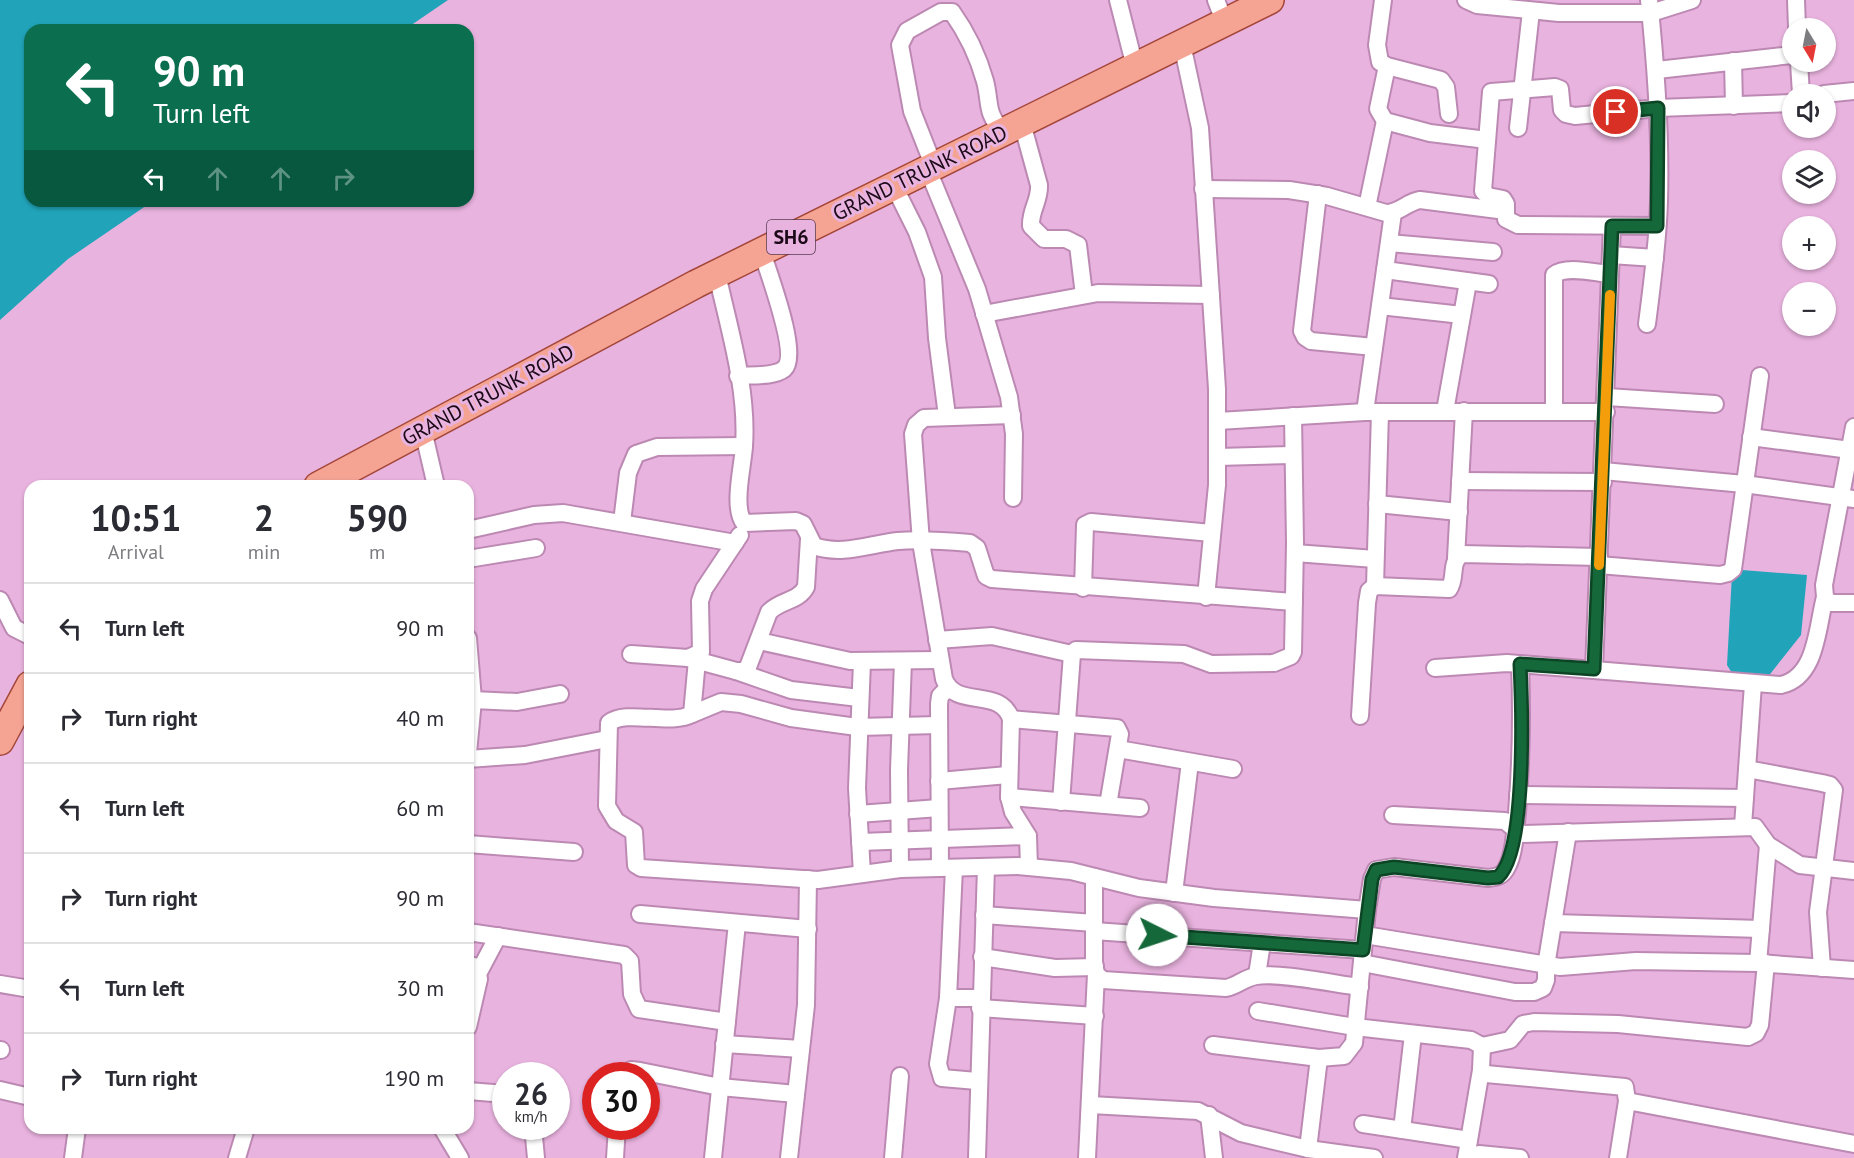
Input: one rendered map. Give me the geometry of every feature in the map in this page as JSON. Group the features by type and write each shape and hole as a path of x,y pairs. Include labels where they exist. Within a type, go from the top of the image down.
{"main road":[{"name":"GRAND TRUNK ROAD","path":"329,480 717,274 1182,44 1221,11 1270,0"},
{"path":"0,741 24,696"}],"street":[{"path":"1118,0 1135,67"},
{"path":"1383,0 1378,54 1380,62 1387,66 1441,80 1446,87 1449,114"},
{"path":"1466,0 1477,5 1531,11 1650,7 1692,0"},
{"path":"1796,0 1797,18"},
{"path":"1647,324 1657,226 1657,70 1650,7"},
{"path":"1518,128 1531,11"},
{"path":"1012,498 1012,415 968,265 912,111 900,45 907,31 941,12 952,12 967,33 985,83 990,116 1013,128 1039,185 1039,193 1031,209 1031,226 1044,239 1066,238 1078,245 1084,294"},
{"path":"1182,44 1198,111 1218,421 1218,457 1206,597"},
{"path":"1657,70 1782,55"},
{"path":"1733,61 1734,106"},
{"path":"1367,207 1385,121 1378,109 1387,66"},
{"path":"1657,226 1518,225 1506,219 1503,199 1488,196 1483,191 1491,92 1548,87 1560,89 1562,110 1566,114 1575,116 1658,108 1782,104"},
{"path":"1836,93 1854,91"},
{"path":"1385,121 1430,133 1487,140"},
{"path":"894,186 917,232 933,277 935,322 947,416"},
{"path":"1203,189 1289,190 1318,194 1394,213 1412,201 1420,200 1506,211"},
{"path":"1318,194 1302,331 1305,337 1311,340 1374,346"},
{"path":"1375,586 1377,504 1372,412 1374,346 1394,213"},
{"path":"1594,669 1612,226"},
{"path":"1389,243 1493,252"},
{"path":"738,376 777,373 786,367 790,359 788,337 762,252"},
{"path":"1611,255 1654,258"},
{"path":"1385,270 1489,284"},
{"path":"1554,412 1554,275 1558,271 1568,270 1611,274"},
{"path":"717,274 744,416 744,446 738,505 738,512 744,523"},
{"path":"1445,411 1468,282"},
{"path":"984,314 1084,294 1211,295"},
{"path":"1380,306 1462,315"},
{"path":"1456,558 1470,553 1599,561 1720,575 1728,573 1735,561 1760,376"},
{"path":"1218,421 1372,412 1554,412 1606,404 1715,404"},
{"path":"1360,716 1369,591 1375,586 1449,589 1453,584 1464,411"},
{"path":"1012,415 924,418 916,424 913,434 921,542 940,660 948,688 955,695 1003,704 1011,719 1009,797 1013,812 1028,836 1029,867"},
{"path":"1061,802 1072,654 1076,650 1184,654 1211,664 1274,663 1291,656 1293,652 1295,553 1293,417"},
{"path":"1435,668 1520,664 1753,684 1781,685 1792,682 1802,675 1809,664 1825,597 1824,585 1847,498 1854,426"},
{"path":"423,430 435,480"},
{"path":"1751,437 1850,450"},
{"path":"622,522 628,473 636,454 657,447 744,446"},
{"path":"1218,457 1293,455"},
{"path":"1460,481 1603,477 1744,484 1847,498"},
{"path":"1377,504 1459,512"},
{"path":"474,529 548,513 622,522 735,543"},
{"path":"744,523 796,521 803,524 814,546 838,550 899,541 970,543 977,548 986,576 992,579 1083,588 1294,602"},
{"path":"1083,588 1083,534 1085,525 1091,522 1212,533"},
{"path":"692,714 693,659 701,652 700,601 704,589 735,543 744,523"},
{"path":"736,671 744,671 748,667 774,607 802,594 806,587 809,539"},
{"path":"474,558 536,548"},
{"path":"1295,553 1375,559"},
{"path":"1825,597 1830,603 1854,603"},
{"path":"0,600 14,628 24,633"},
{"path":"937,640 992,636 1072,654"},
{"path":"759,641 833,659 862,662 940,660"},
{"path":"631,654 693,659 791,690 859,698"},
{"path":"900,869 898,810 903,661"},
{"path":"862,662 857,727 858,814 862,873"},
{"path":"1214,1045 1319,1058 1344,1056 1350,1051 1355,1027 1367,910 1372,879 1376,870 1384,867 1498,877 1509,865 1518,795 1522,718 1520,664"},
{"path":"1743,826 1753,684"},
{"path":"948,688 940,696 939,725 939,838 947,868 948,998 938,1064 942,1078 977,1081"},
{"path":"474,700 517,702 560,693"},
{"path":"939,725 857,727 791,718 731,703 713,705 676,719 613,720 609,723 607,740 607,806 616,821 634,832 636,865 649,869 808,879 900,869 1029,867 1071,871 1129,886 1174,893 1367,910"},
{"path":"1011,719 1117,728 1120,734 1108,806"},
{"path":"474,759 525,755 607,740"},
{"path":"1118,750 1233,769"},
{"path":"1174,893 1190,762"},
{"path":"1747,769 1822,783 1834,789 1818,912 1822,968"},
{"path":"939,781 1008,775"},
{"path":"1518,795 1745,798"},
{"path":"1009,797 1140,808"},
{"path":"858,814 939,807"},
{"path":"1393,815 1492,819 1505,821 1521,834 1530,835 1568,831 1755,827 1768,845 1800,865 1854,871"},
{"path":"1363,949 1526,993 1543,988 1568,831"},
{"path":"860,842 1028,836"},
{"path":"474,844 574,852"},
{"path":"1258,1011 1355,1027 1471,1040 1482,1046 1510,1041 1523,1024 1534,1022 1618,1024 1748,1037 1756,1033 1760,1025 1761,929 1768,845"},
{"path":"977,1158 977,1081 986,867"},
{"path":"1087,1158 1095,1016 1094,877"},
{"path":"789,1158 801,1049 808,929 808,879"},
{"path":"640,914 808,929"},
{"path":"984,915 1262,943 1363,949 1546,966 1571,967 1636,961 1762,963 1854,970"},
{"path":"713,1158 737,923"},
{"path":"1553,923 1761,929"},
{"path":"474,933 624,955 630,961 632,994 639,1009 727,1022"},
{"path":"474,967 498,936"},
{"path":"1257,975 1262,943"},
{"path":"982,957 1047,967 1096,970"},
{"path":"1096,970 1103,980 1119,982 1226,988 1257,975 1360,987"},
{"path":"0,984 24,988"},
{"path":"948,998 1095,1016"},
{"path":"1402,1130 1413,1034"},
{"path":"724,1044 801,1049"},
{"path":"1482,1046 1481,1070 1467,1158 1479,1154 1520,1158"},
{"path":"1308,1149 1319,1058"},
{"path":"1481,1070 1494,1075 1625,1087 1628,1101 1618,1158"},
{"path":"660,1075 720,1087 796,1094"},
{"path":"893,1158 900,1077"},
{"path":"0,1090 24,1095"},
{"path":"474,1091 492,1093"},
{"path":"1628,1101 1854,1144"},
{"path":"1091,1105 1184,1110 1209,1115 1240,1133 1308,1149 1374,1158"},
{"path":"1209,1115 1214,1158"},
{"path":"1363,1124 1469,1140"},
{"path":"73,1158 76,1134"},
{"path":"237,1158 244,1134"},
{"path":"446,1134 460,1158"},
{"path":"534,1140 536,1158"},
{"path":"615,1158 616,1140"}],"water":[{"path":"0,0 448,0 413,24 24,24 24,207 144,207 68,259 0,320"},
{"path":"1742,570 1807,575 1801,635 1767,678 1732,673 1727,665 1732,574"}],"slow traffic":[{"path":"1599,565 1610,295"}],"route":[{"path":"1157,935 1363,950 1372,879 1376,870 1394,867 1488,878 1498,877 1509,865 1515,830 1521,759 1520,664 1594,669 1612,226 1657,226 1660,152 1658,108 1616,112"}]}
